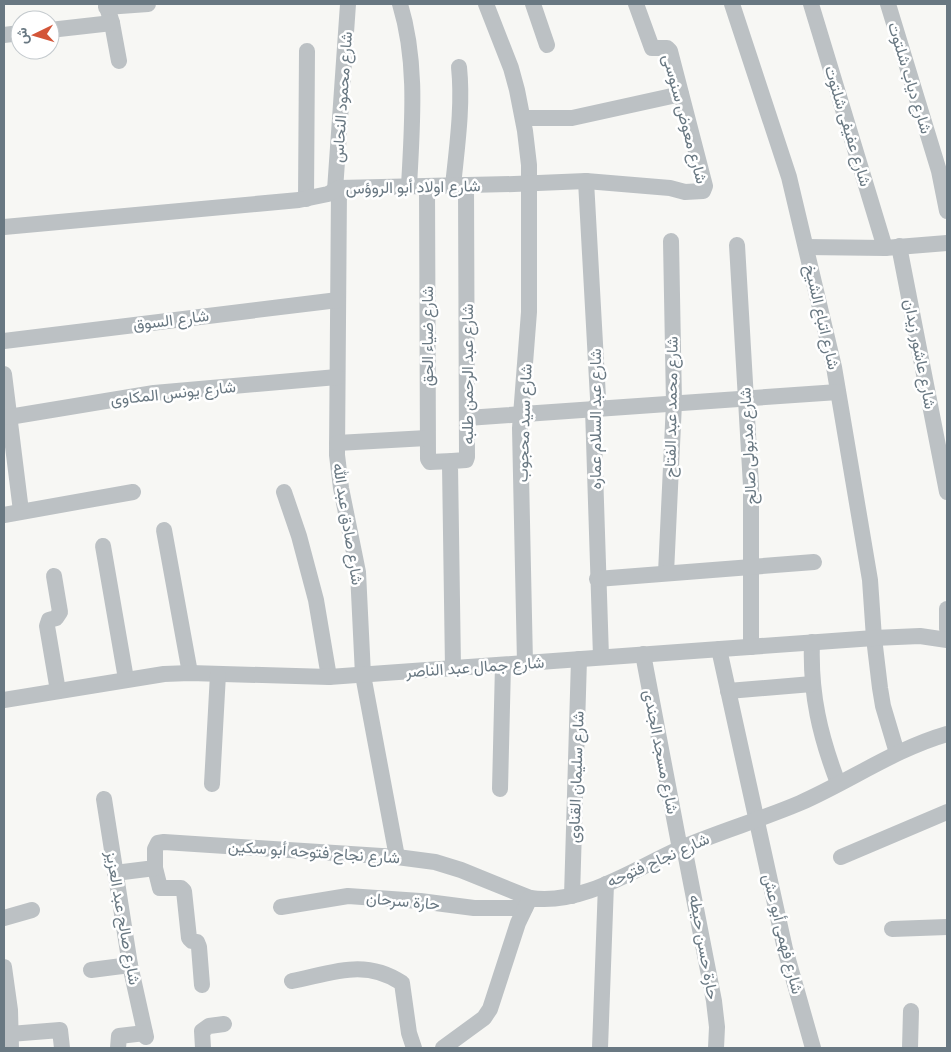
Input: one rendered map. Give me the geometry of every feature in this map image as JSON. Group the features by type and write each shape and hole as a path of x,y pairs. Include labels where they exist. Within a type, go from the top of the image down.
{"street":[{"path":"119,61 112,22 106,5 148,4"},
{"name":"شارع محمود النحاس","path":"337,189 348,4"},
{"path":"400,4 410,46 413,76 409,187"},
{"name":"شارع سيد محجوب","path":"486,4 511,68 523,118 529,165 529,312 520,428 525,663"},
{"path":"532,4 548,45"},
{"name":"شارع معوض سنوسى","path":"636,4 652,48 667,48 670,50 705,186 704,190"},
{"name":"شارع اتباع الشيخ","path":"732,4 789,177 834,366 870,580 874,638 883,706 897,753"},
{"name":"شارع عفيفى شلتوت","path":"811,4 892,247"},
{"name":"شارع دياب شلتوت","path":"888,4 939,171 947,211"},
{"path":"60,29 112,22"},
{"path":"306,199 307,52"},
{"name":"شارع عبد الرحمن طلبه","path":"453,668 450,465 452,461 466,459 467,418 459,186 461,83 459,67"},
{"path":"523,118 572,118 681,94"},
{"name":"شارع اولاد أبو الروؤس","path":"4,227 306,199 328,194 337,189 586,181 670,188 685,192 704,190"},
{"name":"شارع عبد السلام عماره","path":"586,181 598,398 598,404 593,409 601,658"},
{"name":"شارع ضياء الحق","path":"427,186 427,438 430,462 452,461"},
{"name":"شارع صادق عبد الله","path":"337,189 336,444 341,488 358,572 363,675 397,857"},
{"name":"شارع محمد عبد الفتاح","path":"666,573 674,404 670,241"},
{"path":"806,247 892,247 947,243"},
{"name":"شارع مدبولى صالح","path":"737,245 751,486 751,647"},
{"name":"شارع عاشور زيدان","path":"892,247 947,492"},
{"name":"شارع السوق","path":"4,341 338,300"},
{"path":"4,374 20,511"},
{"name":"شارع يونس المكاوى","path":"9,417 154,393 337,377"},
{"path":"467,418 838,392"},
{"path":"336,444 427,438"},
{"path":"4,514 133,492"},
{"path":"284,492 299,536 316,600 329,677"},
{"path":"164,530 190,673"},
{"path":"103,546 126,679"},
{"path":"598,579 814,562"},
{"path":"54,576 60,612 56,618 49,620 47,626 58,691"},
{"path":"947,609 947,629"},
{"name":"شارع جمال عبد الناصر","path":"4,700 164,674 329,677 874,638 920,636 947,640"},
{"path":"812,642 812,684 817,718 826,751 838,783"},
{"name":"شارع فهمى أبو عش","path":"719,649 785,949 813,1048"},
{"name":"شارع مسجد الجندى","path":"643,654 682,848"},
{"name":"شارع سليمان القناوى","path":"572,896 580,659"},
{"path":"500,789 503,665"},
{"path":"212,784 218,674"},
{"path":"728,690 812,684"},
{"name":"شارع نجاح فتوحه","path":"528,903 537,900 572,896 606,884 682,848 801,802 897,753 923,741 947,734"},
{"name":"شارع صالح عبد العزيز","path":"104,799 130,965 145,1035 119,1036 118,1048"},
{"path":"841,857 947,812"},
{"name":"شارع نجاح فتوحه أبو سكين","path":"155,868 155,849 158,844 164,842 397,857 444,864 528,903"},
{"name":"حارة حسن حيطه","path":"682,848 711,982 716,1027 716,1048"},
{"path":"115,873 155,868 160,888 181,888 184,891 189,938 197,942 199,947 202,985"},
{"path":"600,1048 606,884"},
{"name":"حارة سرحان","path":"281,907 348,896 420,901 474,908 528,903"},
{"path":"443,1048 487,1014 528,903"},
{"path":"4,918 32,910"},
{"path":"892,929 947,927"},
{"path":"91,970 130,965"},
{"path":"292,982 348,969 364,968 393,977 402,983 409,1033 414,1048"},
{"path":"4,975 10,1010 10,1041 60,1030 62,1048"},
{"path":"910,1048 911,1011"},
{"path":"203,1048 202,1031 209,1026 224,1024"}]}
